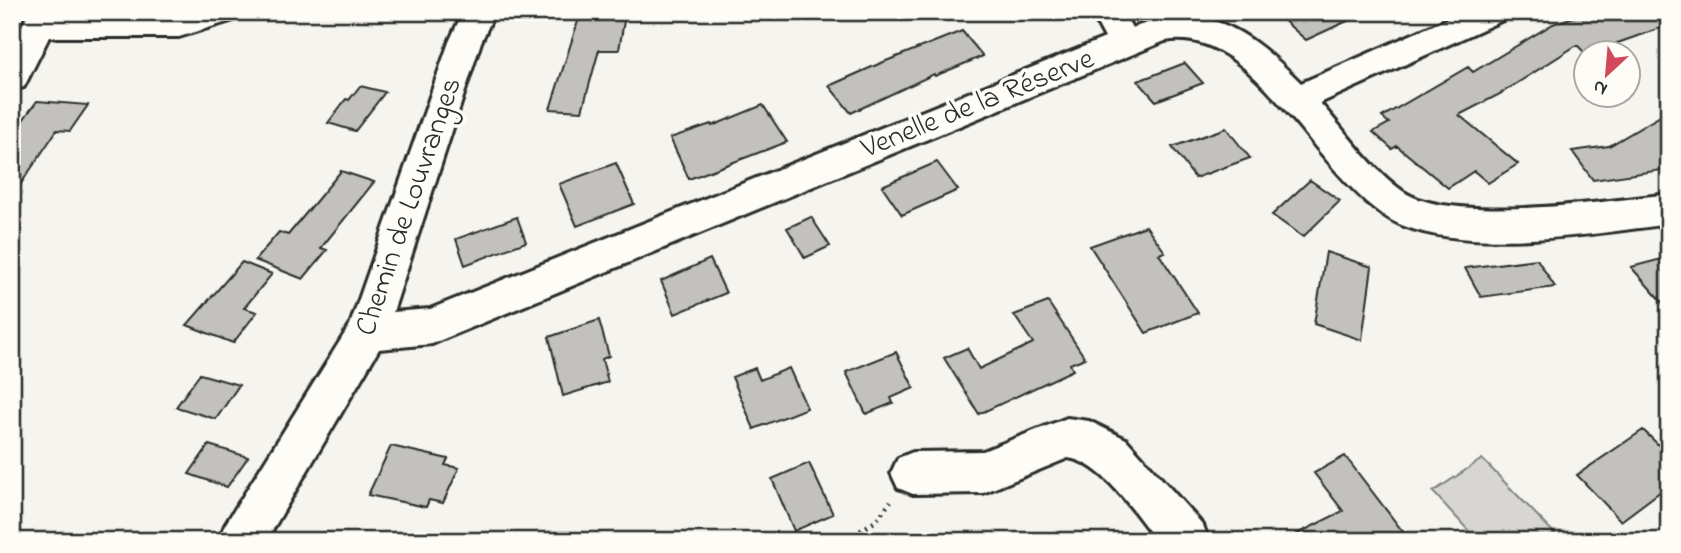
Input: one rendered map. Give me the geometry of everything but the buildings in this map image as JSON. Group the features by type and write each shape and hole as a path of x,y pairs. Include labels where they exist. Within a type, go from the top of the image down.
{"street":[{"path":"12,78 42,19 182,26 206,21 223,12"},
{"name":"Chemin de Louvranges","path":"241,541 367,332 465,42 479,12"},
{"path":"1295,99 1344,80 1492,12"},
{"name":"Venelle de la Réserve","path":"367,332 432,326 1115,27 1207,31 1233,43 1257,61 1295,99 1373,188 1393,204 1437,221 1467,225 1600,218 1669,209"},
{"path":"913,473 983,472 1067,438 1089,441 1111,454 1187,541"}],"path":[{"path":"842,541 876,521 913,473"}],"shaded area":[{"path":"1482,459 1562,541 1478,541 1433,492"}]}
